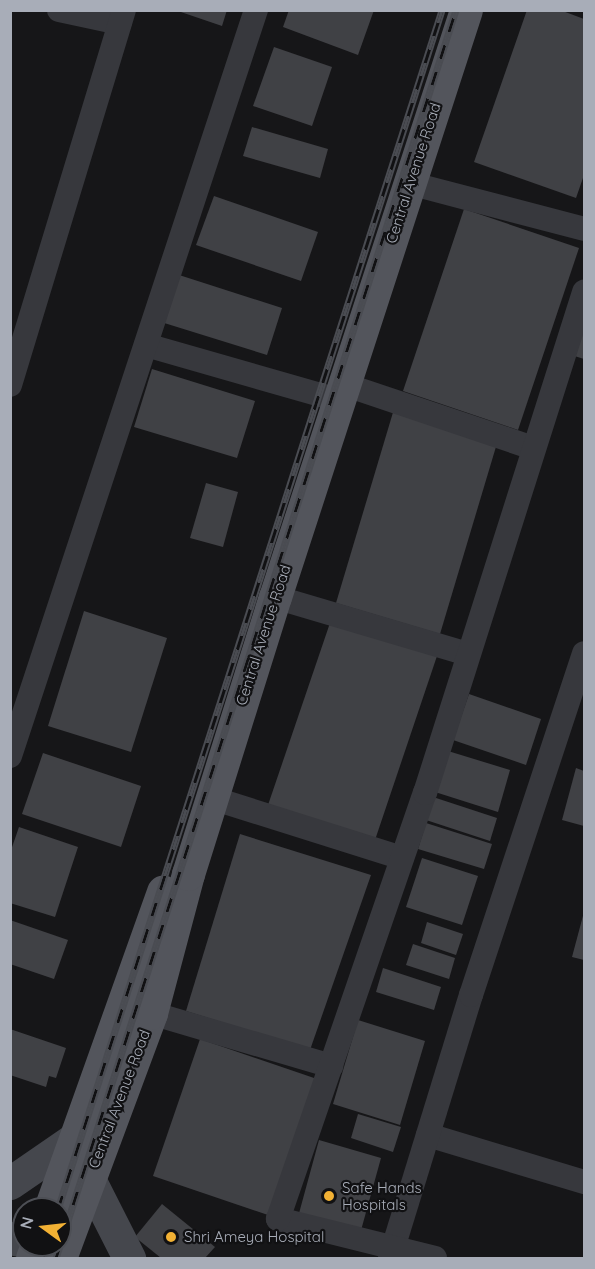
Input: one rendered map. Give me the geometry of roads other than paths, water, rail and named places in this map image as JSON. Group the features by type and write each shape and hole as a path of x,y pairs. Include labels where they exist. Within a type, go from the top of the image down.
{"main road":[{"path":"54,1197 336,391 444,10"},
{"name":"Central Avenue Road","path":"72,1212 89,1179 151,1013 212,798 336,391 409,183 466,10"},
{"path":"10,1183 77,1137"},
{"path":"89,1179 129,1258"}],"street":[{"path":"10,385 122,17 60,10"},
{"path":"10,756 256,10"},
{"path":"409,183 585,230"},
{"path":"435,1258 392,1252 278,1219 402,858 585,292"},
{"path":"146,345 336,391 533,448"},
{"path":"275,597 468,654"},
{"path":"392,1252 428,1135 575,716 585,653"},
{"path":"212,798 402,858"},
{"path":"151,1013 331,1066"},
{"path":"428,1135 585,1182"}],"railway":[{"path":"62,1197 442,10"},
{"path":"56,1258 456,10"}],"place":[{"name":"Safe Hands Hospitals","path":"329,1196"},
{"name":"Shri Ameya Hospital","path":"171,1237"}]}
